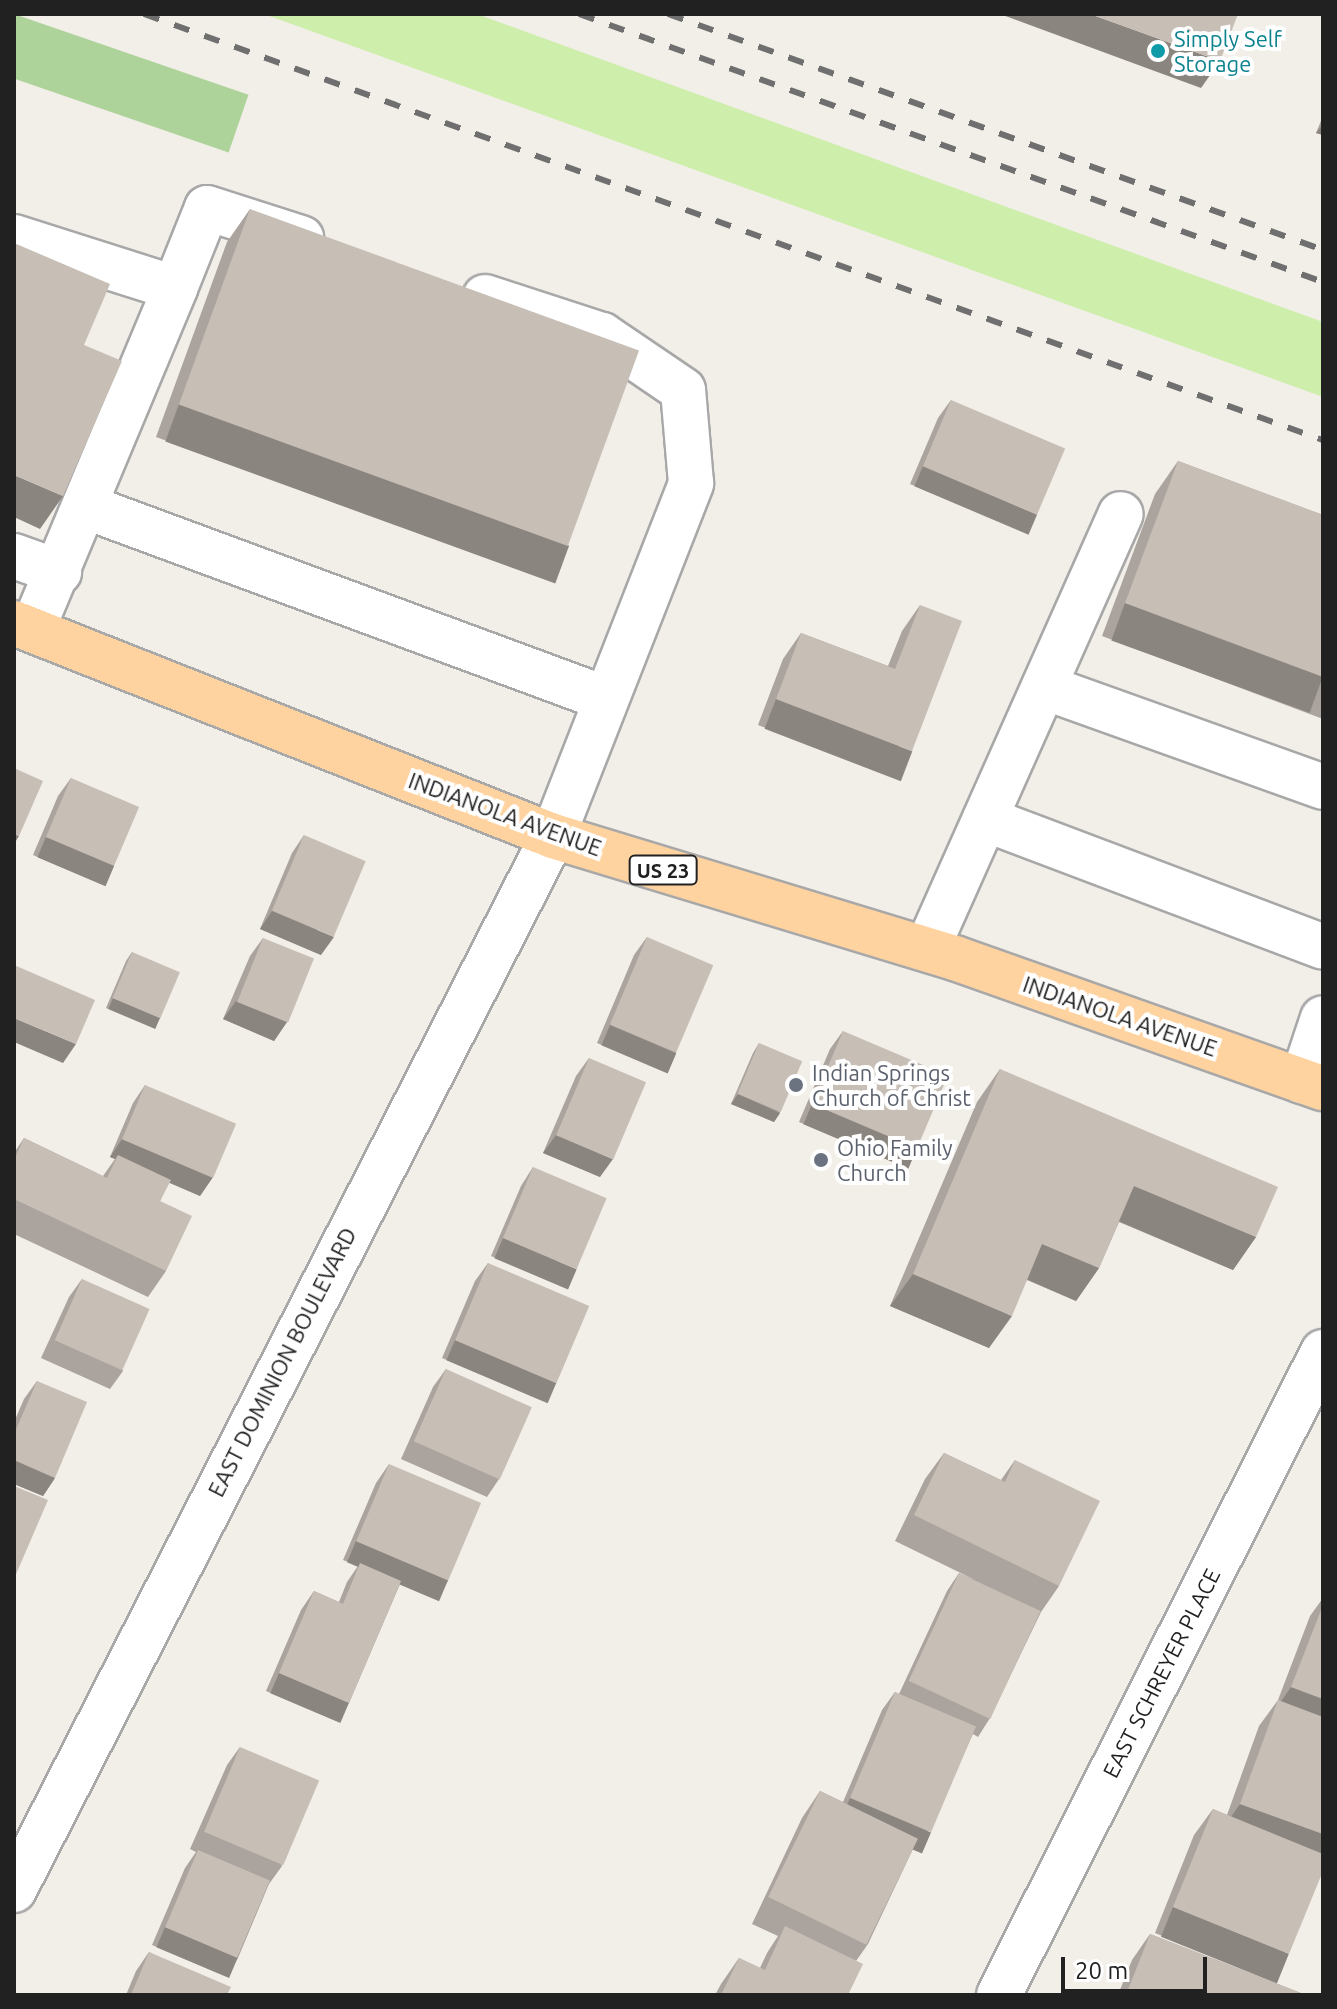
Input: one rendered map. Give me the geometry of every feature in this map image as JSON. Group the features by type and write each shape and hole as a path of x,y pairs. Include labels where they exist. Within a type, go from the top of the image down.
{"main road":[{"name":"INDIANOLA AVENUE","path":"23,626 553,836 927,949 1312,1084"}],"street":[{"path":"23,626 59,572 207,208 344,252"},
{"path":"14,237 175,288"},
{"name":"EAST DOMINION BOULEVARD","path":"14,1890 553,836 604,698 691,483 683,390 602,335 450,286"},
{"path":"87,507 604,698"},
{"path":"927,949 1121,514"},
{"path":"14,556 59,572"},
{"path":"1044,687 1323,787"},
{"path":"985,819 1323,947"},
{"path":"1312,1084 1323,1018"},
{"name":"EAST SCHREYER PLACE","path":"999,1995 1323,1352"}],"green space":[{"path":"14,14 248,95 229,152 14,79"},
{"path":"264,14 477,14 1323,322 1323,397"}],"building":[{"path":"1090,14 1238,14 1220,61"},
{"path":"250,209 639,351 568,546 179,404"},
{"path":"14,243 110,284 84,345 122,361 63,496 14,475"},
{"path":"951,400 1065,448 1037,515 923,466"},
{"path":"1178,461 1323,515 1323,677 1125,603"},
{"path":"920,605 962,621 912,751 776,699 801,633 895,669"},
{"path":"14,768 43,781 19,836 14,834"},
{"path":"71,778 139,807 114,866 46,837"},
{"path":"304,835 366,861 334,937 272,910"},
{"path":"647,937 713,965 676,1053 610,1024"},
{"path":"263,938 314,959 288,1023 237,1002"},
{"path":"132,952 180,972 160,1018 112,998"},
{"path":"14,965 95,1000 76,1044 14,1018"},
{"path":"843,1031 948,1076 917,1148 812,1104"},
{"path":"759,1043 802,1061 781,1112 738,1094"},
{"path":"589,1058 646,1082 613,1160 556,1135"},
{"path":"1000,1069 1278,1187 1256,1237 1134,1186 1099,1268 1042,1244 1012,1316 913,1274"},
{"path":"145,1085 236,1124 213,1178 122,1139"},
{"path":"24,1138 107,1178 118,1155 171,1180 160,1201 192,1216 166,1271 14,1199 14,1160"},
{"path":"533,1167 607,1198 577,1269 503,1238"},
{"path":"488,1263 589,1306 556,1383 455,1340"},
{"path":"82,1279 150,1309 122,1370 55,1340"},
{"path":"446,1369 532,1407 500,1479 414,1441"},
{"path":"37,1381 87,1402 55,1478 14,1460 14,1434"},
{"path":"944,1453 1005,1482 1015,1460 1100,1501 1059,1586 914,1515"},
{"path":"389,1464 481,1503 448,1580 356,1541"},
{"path":"14,1486 48,1500 14,1579"},
{"path":"360,1563 401,1581 349,1703 279,1673 314,1591 343,1604"},
{"path":"959,1573 1041,1611 990,1719 909,1681"},
{"path":"1323,1605 1323,1699 1291,1687"},
{"path":"895,1692 976,1726 931,1832 850,1798"},
{"path":"1278,1700 1323,1717 1323,1834 1240,1804"},
{"path":"240,1747 319,1781 283,1865 204,1832"},
{"path":"820,1791 918,1839 866,1945 768,1897"},
{"path":"1213,1809 1323,1854 1323,1871 1289,1954 1173,1907"},
{"path":"198,1850 270,1880 237,1958 165,1927"},
{"path":"785,1926 863,1964 848,1995 721,1995 739,1958 765,1970"},
{"path":"1150,1934 1306,1995 1126,1995"},
{"path":"149,1952 231,1987 227,1995 131,1995"}],"railway":[{"path":"144,14 1323,440"},
{"path":"579,14 1323,282"},
{"path":"668,14 1323,250"}],"place":[{"name":"Simply Self Storage","path":"1158,51"},
{"name":"Indian Springs Church of Christ","path":"796,1085"},
{"name":"Ohio Family Church","path":"821,1160"}]}
